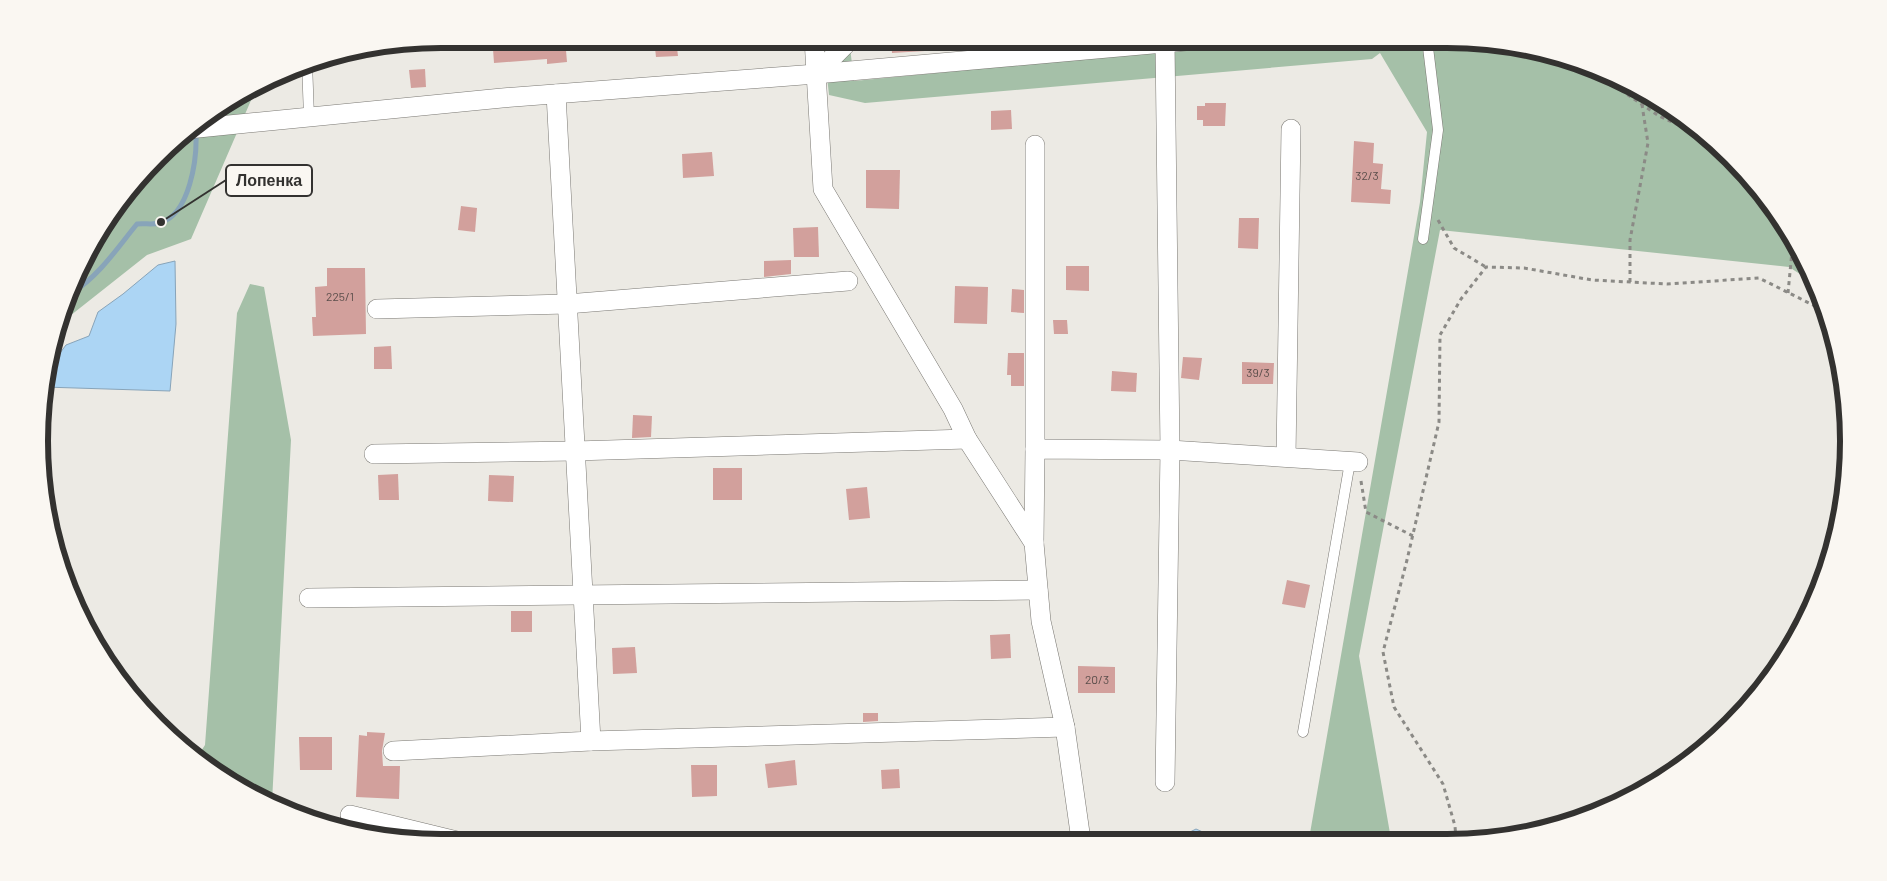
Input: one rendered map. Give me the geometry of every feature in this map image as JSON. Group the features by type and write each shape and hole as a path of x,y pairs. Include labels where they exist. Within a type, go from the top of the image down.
{"street":[{"path":"815,48 823,189 953,409 967,439 1034,543"},
{"path":"816,74 842,48"},
{"path":"203,128 556,94 816,74 1109,48"},
{"path":"1165,48 1170,450 1165,782"},
{"path":"556,94 591,741"},
{"path":"1286,457 1291,129"},
{"path":"1035,145 1034,543 1041,621 1065,728 1080,834"},
{"path":"377,309 567,304 848,282"},
{"path":"374,454 575,451 967,439"},
{"path":"1035,449 1170,450 1354,462"},
{"path":"309,598 1038,590"},
{"path":"393,751 591,741 1065,728"},
{"path":"350,815 426,833"}],"lane":[{"path":"1423,239 1438,130 1428,48"},
{"path":"307,71 309,117"},
{"path":"1303,732 1354,462"}],"path":[{"path":"1609,83 1659,116 1683,127"},
{"path":"1630,282 1630,240 1648,143 1642,105"},
{"path":"1428,202 1454,248 1486,267 1524,268 1592,280 1667,284 1759,278 1816,307"},
{"path":"1788,293 1792,253"},
{"path":"1456,834 1456,826 1443,784 1394,707 1383,652 1413,536 1439,422 1440,335 1461,299 1486,267"},
{"path":"1354,462 1366,512 1413,536"}],"green space":[{"path":"824,48 850,48 854,81 1191,48 1472,48 1523,55 1573,68 1597,77 1643,100 1686,129 1706,145 1742,181 1758,201 1787,244 1803,276 1789,267 1440,230 1359,656 1390,834 1310,834 1420,202 1427,132 1380,53 1372,59 865,103 829,95"},
{"path":"253,95 191,239 147,255 67,318 77,290 100,244 145,181 181,145 201,129"},
{"path":"250,284 264,287 291,440 272,796 244,781 201,752 205,745 237,313"}],"water":[{"path":"175,261 176,324 170,391 51,387 57,358 66,345 89,336 98,312 158,265"},
{"path":"1196,829 1205,834 1188,834"}],"building":[{"path":"566,48 567,62 547,64 547,59 494,63 493,49"},
{"path":"655,48 677,48 678,56 656,57"},
{"path":"892,48 925,48 925,51 892,53"},
{"path":"425,69 426,87 411,88 409,70"},
{"path":"1205,103 1226,103 1225,126 1203,126 1203,120 1197,120 1197,106 1205,106"},
{"path":"1011,110 1012,129 991,130 991,111"},
{"path":"1354,141 1374,143 1373,163 1383,164 1381,189 1391,190 1390,204 1351,202"},
{"path":"712,152 714,176 683,178 682,154"},
{"path":"866,170 900,170 899,209 866,208"},
{"path":"461,206 477,208 475,232 458,230"},
{"path":"1239,218 1259,218 1258,249 1238,248"},
{"path":"818,227 819,257 794,257 793,228"},
{"path":"791,260 791,274 764,277 764,261"},
{"path":"1066,266 1089,266 1089,291 1066,290"},
{"path":"327,268 365,268 366,334 313,336 312,317 316,317 315,287 327,286"},
{"path":"955,286 988,287 987,324 954,323"},
{"path":"1012,289 1024,290 1024,313 1011,312"},
{"path":"1053,320 1067,320 1068,334 1054,334"},
{"path":"391,346 392,369 374,369 374,347"},
{"path":"1008,353 1024,353 1024,386 1011,386 1011,375 1007,375"},
{"path":"1183,357 1202,358 1199,380 1181,378"},
{"path":"1242,362 1274,363 1273,384 1242,384"},
{"path":"1112,371 1137,373 1136,392 1111,391"},
{"path":"633,415 652,416 651,437 632,438"},
{"path":"713,468 742,468 742,500 713,500"},
{"path":"398,474 399,500 379,500 378,475"},
{"path":"489,475 514,476 513,502 488,501"},
{"path":"867,487 870,518 849,520 846,489"},
{"path":"1287,580 1310,585 1305,608 1282,604"},
{"path":"511,611 532,611 532,632 511,632"},
{"path":"1010,634 1011,658 991,659 990,635"},
{"path":"635,647 637,673 613,674 612,648"},
{"path":"1078,666 1115,667 1115,693 1078,693"},
{"path":"863,713 878,713 878,721 863,722"},
{"path":"367,732 385,733 382,751 383,766 400,766 399,799 356,797 359,735 367,736"},
{"path":"299,737 332,737 332,770 300,770"},
{"path":"795,760 797,785 768,788 765,764"},
{"path":"691,765 717,765 717,796 692,797"},
{"path":"899,769 900,788 882,789 881,770"}],"waterway":[{"path":"78,288 100,270 137,224 160,223 170,218 178,209 190,184 195,157 196,133"}],"place":[{"name":"Лопенка","path":"161,222"}]}
